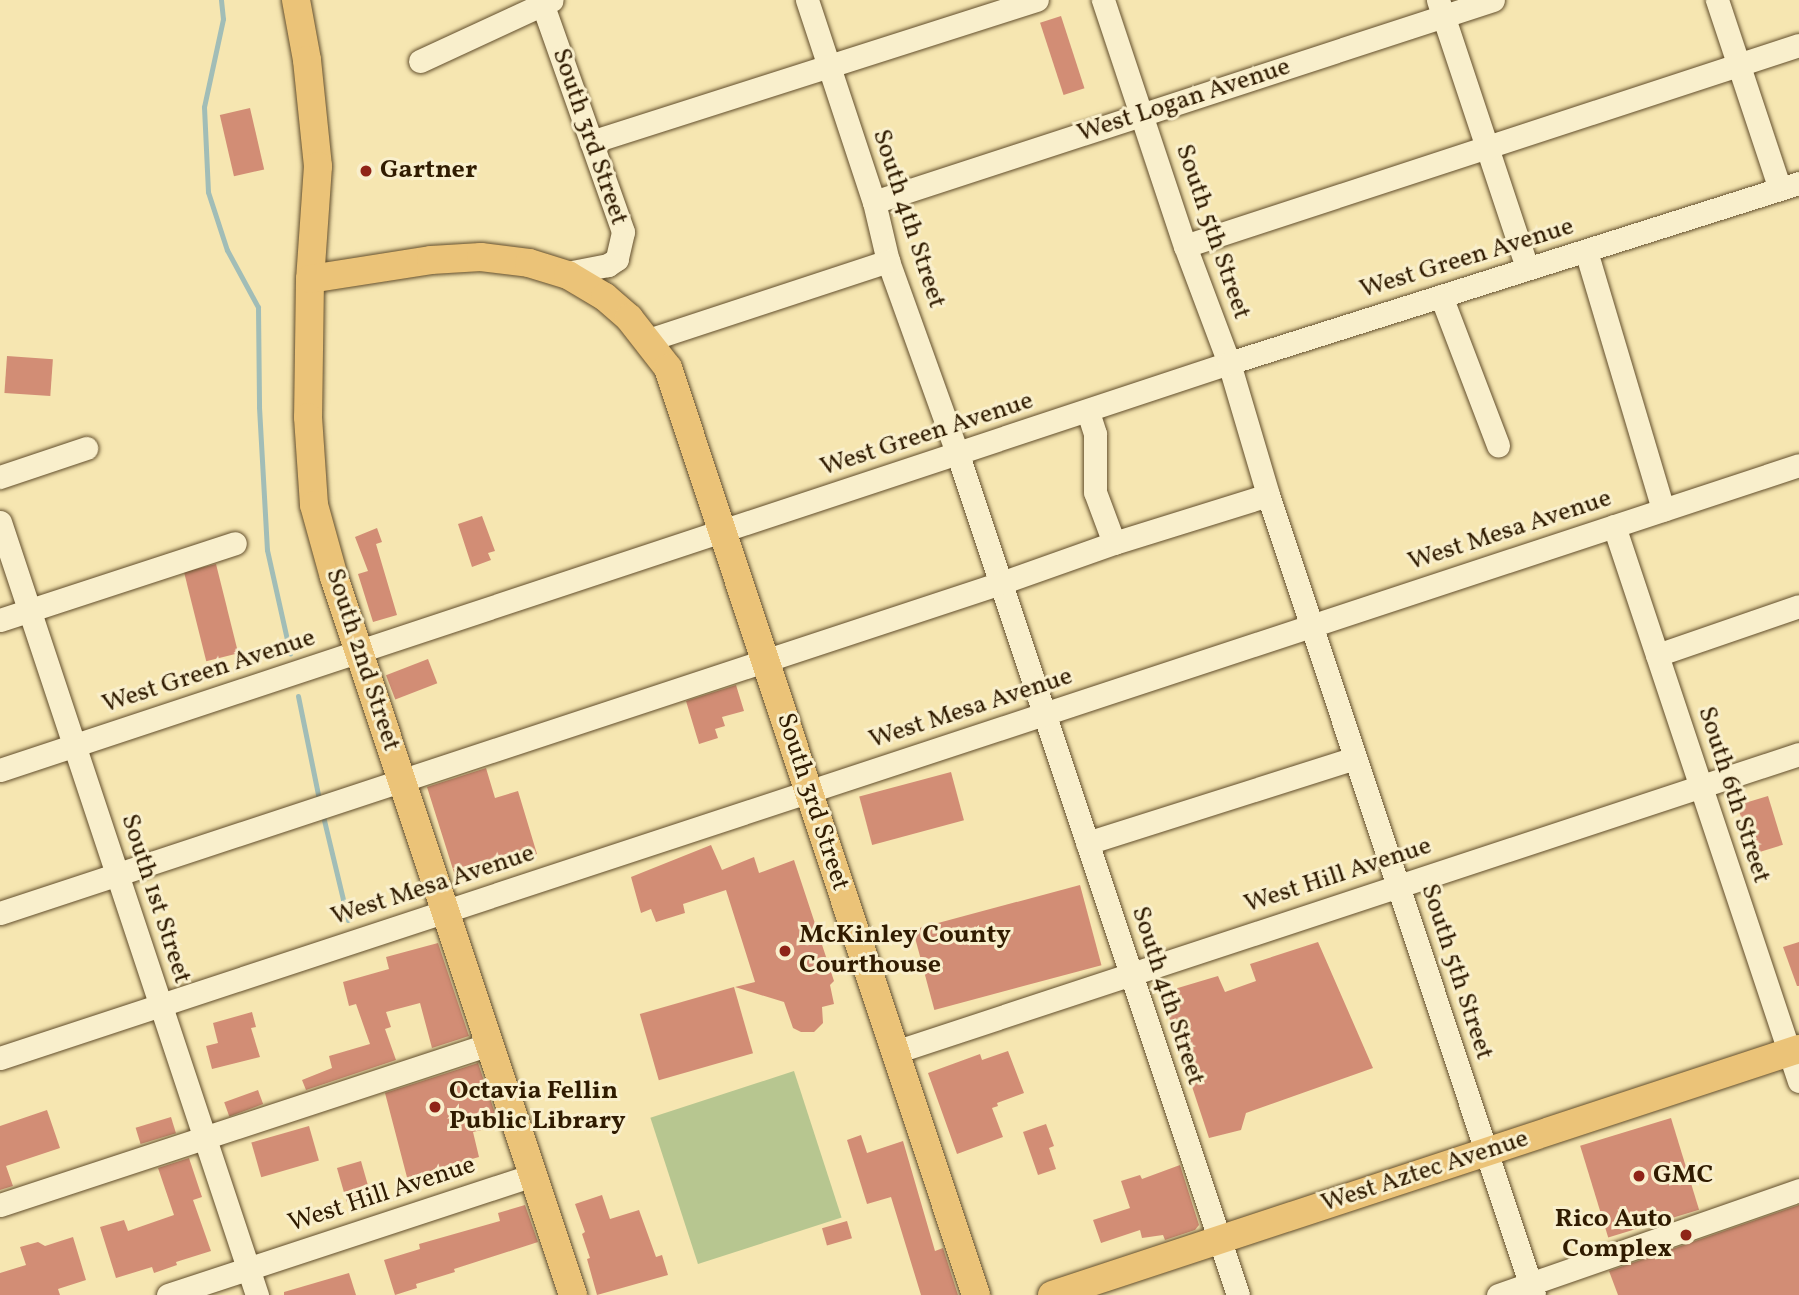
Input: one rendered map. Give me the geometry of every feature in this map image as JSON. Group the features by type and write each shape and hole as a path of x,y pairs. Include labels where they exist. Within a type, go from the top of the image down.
{"main road":[{"name":"South 2nd Street","path":"296,0 307,60 318,166 310,279 308,417 314,505 359,652 573,1295"},
{"path":"310,279 431,260 481,257 529,264 562,274"},
{"name":"South 3rd Street","path":"562,274 605,297 629,318 668,368 976,1295"},
{"name":"West Aztec Avenue","path":"1052,1295 1794,1051"}],"street":[{"name":"South 4th Street","path":"807,0 874,202 888,261 958,455"},
{"path":"591,142 828,64 1037,0"},
{"name":"South 5th Street","path":"1103,0 1185,246 1229,363"},
{"name":"West Logan Avenue","path":"874,202 1142,115 1440,8 1493,0"},
{"path":"1717,0 1739,65 1793,188"},
{"path":"420,61 545,1"},
{"name":"South 3rd Street","path":"545,1 623,232 622,248 617,259 608,265 562,274"},
{"path":"1440,8 1527,267"},
{"path":"1185,246 1799,45"},
{"name":"West Green Avenue","path":"0,770 1088,412 1229,363 1527,267 1793,188"},
{"path":"1586,251 1662,510"},
{"path":"648,340 888,261"},
{"path":"1441,296 1498,445"},
{"path":"1229,363 1268,495 1312,626"},
{"path":"1088,412 1095,433 1095,492 1114,543"},
{"path":"0,477 86,448"},
{"path":"958,455 1044,714"},
{"name":"West Mesa Avenue","path":"0,1058 1799,465"},
{"path":"0,913 402,782 1114,543 1268,495"},
{"name":"South 1st Street","path":"0,522 257,1295"},
{"name":"South 6th Street","path":"1614,526 1701,787 1794,1051 1799,1082"},
{"path":"0,620 234,543"},
{"path":"1657,654 1799,606"},
{"name":"South 5th Street","path":"1312,626 1532,1290"},
{"name":"South 4th Street","path":"1044,714 1238,1295"},
{"name":"West Hill Avenue","path":"895,1052 1799,754"},
{"path":"1087,843 1355,758"},
{"path":"0,1205 490,1044"},
{"name":"West Hill Avenue","path":"168,1295 533,1175"},
{"path":"1498,1295 1532,1290 1799,1190"}],"green space":[{"path":"794,1071 842,1217 698,1264 650,1118"}],"building":[{"path":"1061,16 1084,88 1064,95 1040,23"},
{"path":"250,108 264,169 234,176 220,115"},
{"path":"7,356 53,359 50,396 4,393"},
{"path":"482,516 495,551 488,553 491,560 472,567 458,524"},
{"path":"377,528 382,542 376,544 397,615 373,622 358,574 368,571 355,537"},
{"path":"216,564 238,653 206,661 184,572"},
{"path":"428,659 437,683 395,699 386,675"},
{"path":"736,685 744,711 722,717 725,726 715,729 718,738 699,744 686,701"},
{"path":"486,768 495,798 518,791 537,854 456,879 427,787"},
{"path":"951,772 964,820 872,845 859,797"},
{"path":"1768,796 1783,845 1752,854 1737,805"},
{"name":"McKinley County Courthouse","path":"711,845 722,870 754,857 759,873 794,860 834,981 830,985 834,1004 822,1007 823,1023 814,1032 801,1032 793,1028 784,1002 735,987 755,982 726,890 683,904 685,913 656,922 651,909 641,913 631,877"},
{"path":"1080,885 1101,965 934,1010 913,930"},
{"path":"1318,942 1373,1068 1246,1113 1241,1130 1209,1138 1161,993 1218,976 1225,992 1256,981 1250,964"},
{"path":"1799,942 1799,986 1797,986 1783,947"},
{"path":"438,943 469,1036 432,1048 420,1003 386,1012 391,1027 385,1029 396,1060 306,1090 302,1080 332,1068 329,1056 370,1044 356,1004 349,1006 343,982 389,969 386,957"},
{"name":"McKinley County Courthouse","path":"734,987 753,1053 659,1080 640,1014"},
{"path":"252,1012 256,1027 251,1028 260,1057 212,1069 206,1046 218,1043 213,1023"},
{"path":"1008,1051 1024,1093 997,1103 998,1106 992,1108 1003,1137 957,1154 928,1073 980,1054 982,1060"},
{"path":"478,1063 495,1113 487,1115 490,1128 473,1132 479,1157 440,1168 443,1176 409,1185 385,1093"},
{"path":"258,1090 263,1104 229,1116 224,1102"},
{"path":"47,1110 60,1148 6,1166 13,1186 0,1190 0,1126"},
{"path":"171,1117 176,1133 141,1144 136,1128"},
{"name":"GMC","path":"1671,1118 1699,1210 1608,1238 1580,1146"},
{"path":"1046,1124 1054,1146 1049,1148 1056,1169 1038,1175 1023,1132"},
{"path":"309,1126 319,1161 261,1177 251,1143"},
{"path":"861,1135 867,1153 903,1141 935,1251 943,1248 958,1295 921,1295 891,1197 867,1204 847,1140"},
{"path":"189,1158 202,1197 193,1200 211,1251 176,1262 177,1265 154,1273 152,1267 116,1278 100,1227 124,1220 128,1231 174,1215 158,1168"},
{"path":"361,1161 371,1195 347,1202 337,1168"},
{"path":"1180,1165 1199,1225 1195,1230 1165,1240 1163,1235 1142,1238 1140,1230 1101,1243 1093,1220 1130,1208 1121,1181 1140,1175 1142,1179"},
{"path":"602,1195 610,1219 639,1210 656,1257 662,1255 668,1275 597,1295 582,1234 585,1232 575,1204"},
{"path":"525,1205 538,1242 454,1269 455,1272 416,1284 417,1288 395,1295 384,1260 420,1249 419,1244 500,1221 498,1213"},
{"path":"1799,1205 1799,1295 1618,1295 1609,1271"},
{"path":"847,1221 852,1238 827,1245 822,1228"},
{"path":"73,1237 86,1280 58,1289 60,1295 0,1295 0,1273 26,1265 20,1247 38,1242 45,1246"},
{"path":"349,1273 356,1295 284,1295 284,1292"}],"waterway":[{"path":"221,0 223,19 204,107 208,192 227,250 258,307 259,407 267,550 290,653"},
{"path":"298,696 319,799"},
{"path":"323,816 348,920"}],"place":[{"name":"Gartner","path":"366,171"},
{"name":"McKinley County Courthouse","path":"785,951"},
{"name":"Octavia Fellin Public Library","path":"435,1107"},
{"name":"GMC","path":"1639,1176"},
{"name":"Rico Auto Complex","path":"1686,1235"}]}
